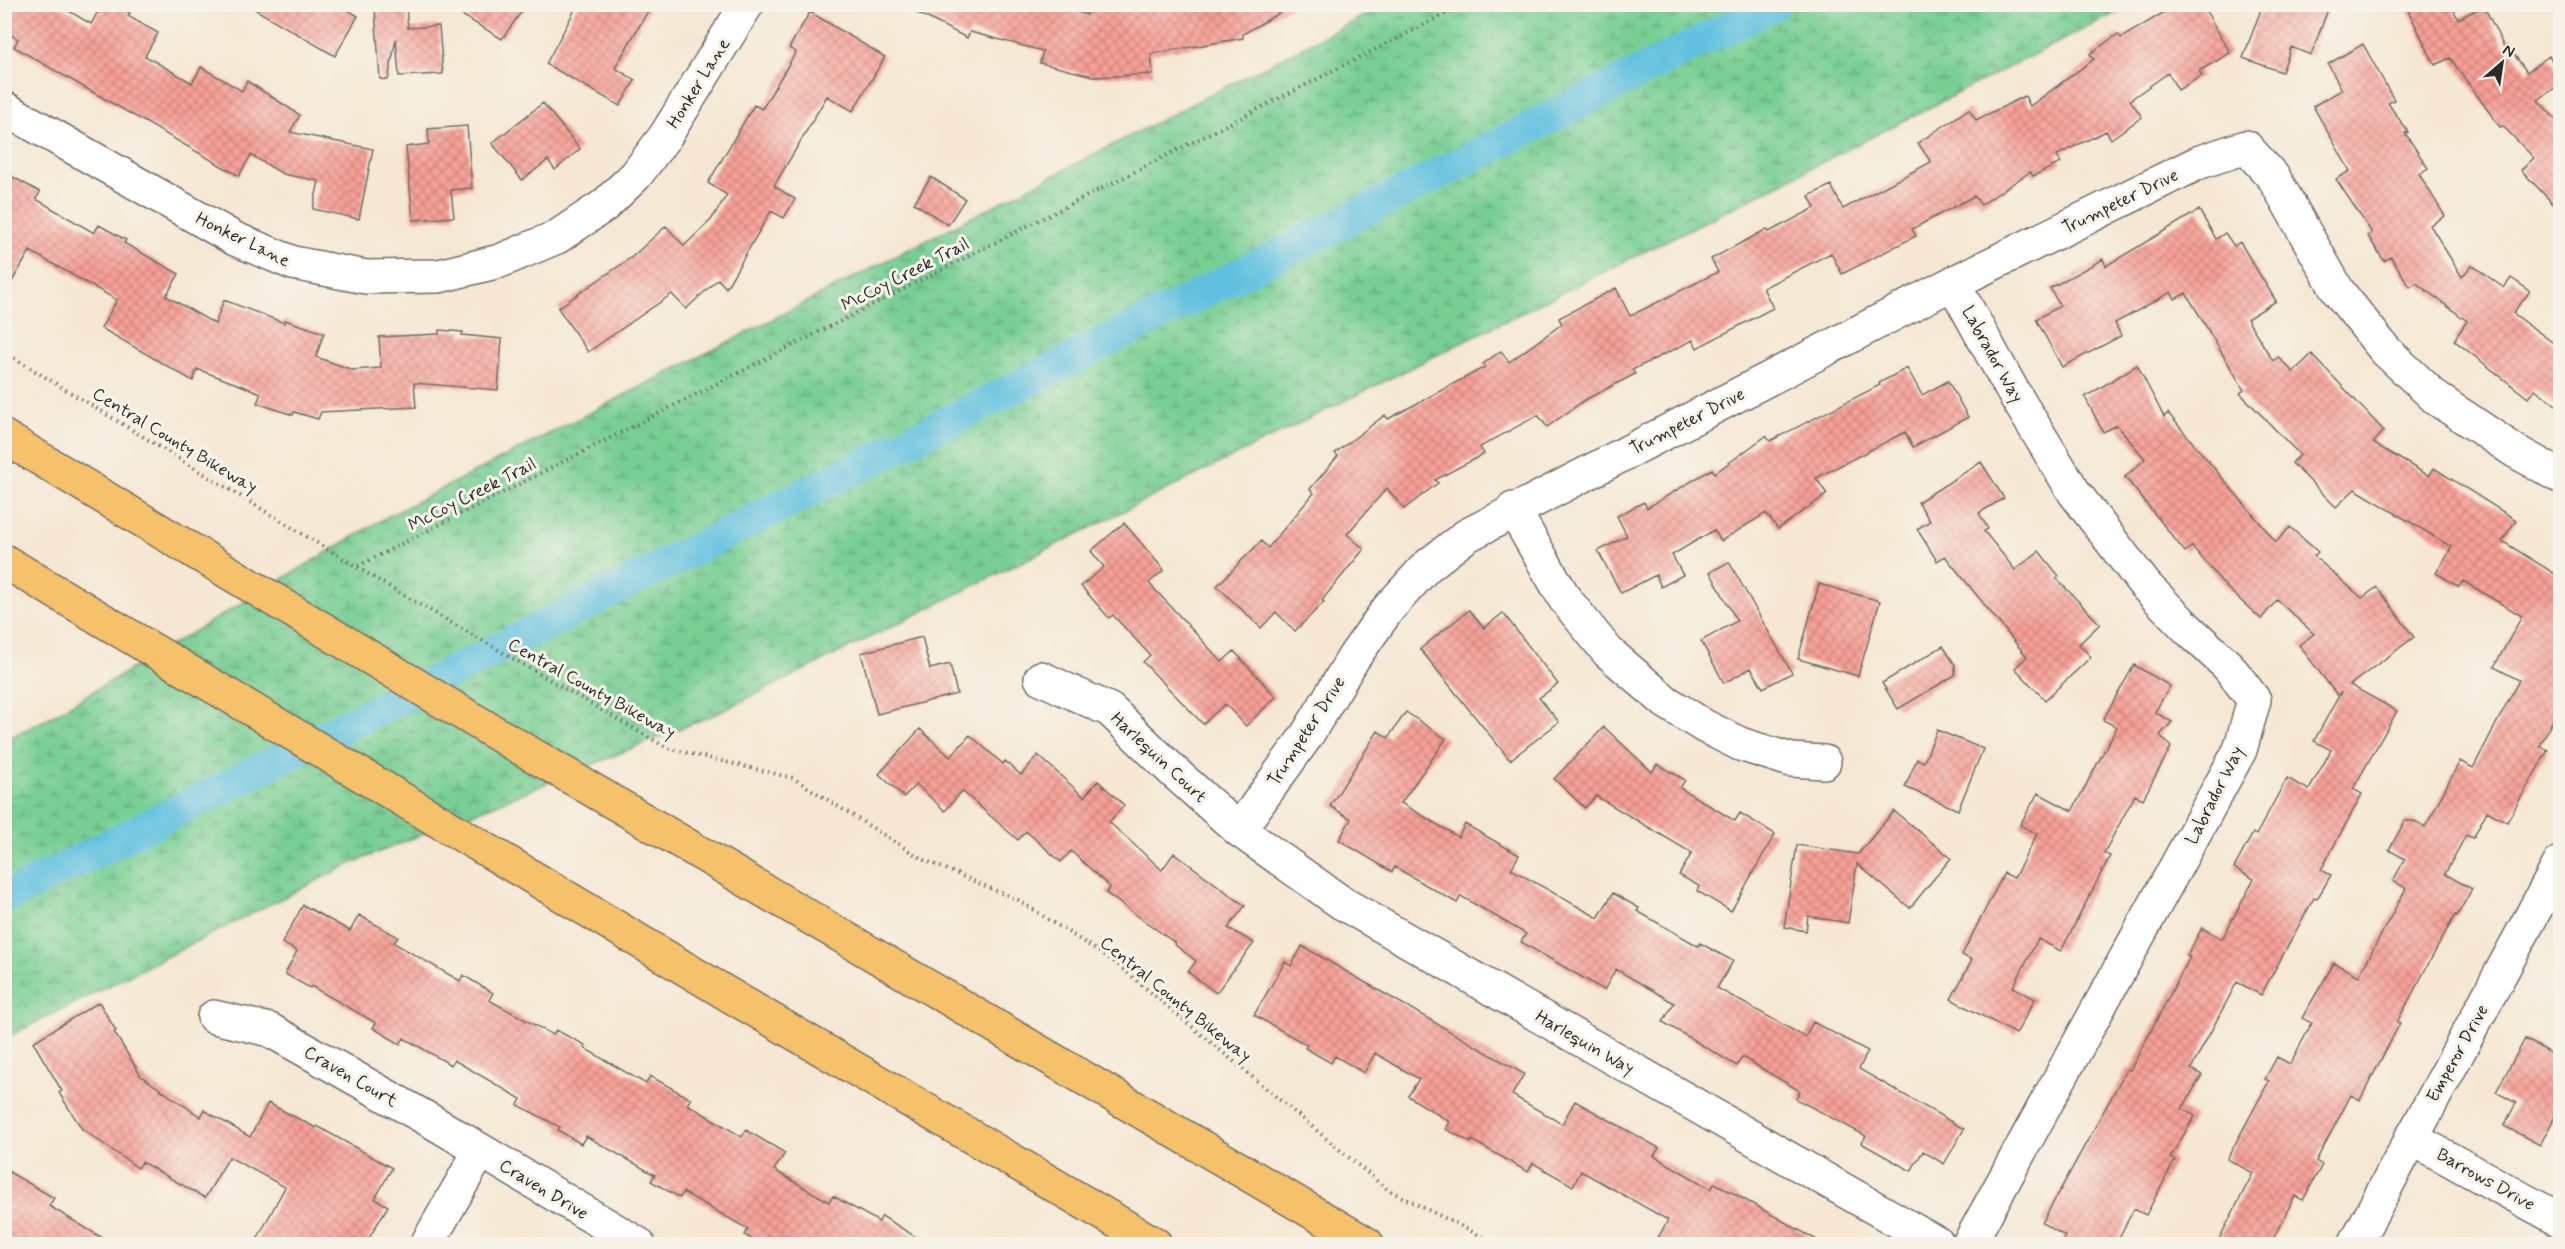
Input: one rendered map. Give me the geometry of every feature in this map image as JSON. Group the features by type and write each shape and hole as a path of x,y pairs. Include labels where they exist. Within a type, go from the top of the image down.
{"highway":[{"path":"4,437 497,734 1367,1245"},
{"path":"4,561 389,792 1155,1245"}],"street":[{"name":"Honker Lane","path":"4,108 235,238 293,263 366,277 439,276 500,261 557,237 605,205 636,175 666,135 747,4"},
{"name":"Trumpeter Drive","path":"1239,830 1307,735 1354,657 1388,609 1426,567 1466,536 1513,509 1753,388 1953,283 2200,162 2246,147 2274,178 2338,291 2385,350 2437,399 2515,451 2560,476"},
{"name":"Labrador Way","path":"1953,283 2012,390 2074,492 2145,585 2228,666 2254,700 2240,750 1969,1245"},
{"path":"1513,509 1565,599 1608,652 1666,702 1704,726 1740,744 1791,760 1824,762"},
{"name":"Harlequin Court","path":"1041,678 1110,710 1174,772 1239,830"},
{"name":"Harlequin Way","path":"1239,830 1342,903 1938,1245"},
{"name":"Emperor Drive","path":"2355,1245 2560,863"},
{"name":"Craven Court","path":"214,1017 270,1030 480,1151"},
{"name":"Barrows Drive","path":"2411,1138 2560,1220"},
{"path":"427,1245 480,1151"},
{"name":"Craven Drive","path":"480,1151 638,1245"}],"path":[{"name":"McCoy Creek Trail","path":"357,567 1465,4"},
{"name":"Central County Bikeway","path":"4,352 383,583 667,748 793,778 922,859 1017,900 1112,960 1388,1190 1497,1245"}],"green space":[{"path":"1385,5 2131,5 1746,201 718,713 350,864 5,1038 5,740 47,719 385,518"}],"building":[{"path":"4,4 57,4 91,24 102,4 115,4 130,13 128,16 158,33 145,56 192,83 201,67 242,91 247,81 300,115 290,132 373,149 359,219 313,209 319,181 283,174 251,155 239,176 14,47 18,39 4,31"},
{"path":"246,4 338,4 358,16 335,56"},
{"path":"443,4 527,4 502,39"},
{"path":"578,4 652,4 615,68 635,80 620,106 546,64"},
{"path":"900,4 1049,4 1087,15 1087,6 1113,4 1295,4 1243,34 1243,38 1151,54 1153,74 1096,77 1040,63 1043,51 970,32 967,38"},
{"path":"2178,4 2202,4 2230,53 2199,71 2202,76 2178,90 2168,73 2130,100 2142,117 2111,139 2106,131 2057,155 2061,163 2033,176 2030,172 1981,205 1974,196 1912,229 1916,236 1842,274 1831,253 1763,288 1773,308 1697,348 1693,340 1632,370 1635,374 1585,400 1547,427 1538,415 1480,447 1484,454 1435,480 1438,483 1404,509 1387,488 1347,534 1364,549 1322,600 1324,602 1295,631 1276,612 1261,628 1217,586 1261,541 1268,548 1314,493 1310,489 1338,456 1335,453 1385,415 1388,419 1485,367 1483,364 1501,351 1509,362 1562,324 1559,318 1616,288 1630,316 1718,272 1711,259 1767,229 1769,232 1815,208 1809,196 1831,185 1843,209 1931,162 1918,143 1969,109 1976,120 2025,96 2030,106 2094,59 2090,54 2118,34 2121,38"},
{"path":"2263,4 2330,4 2311,55 2291,47 2282,72 2243,58"},
{"path":"2405,4 2451,4 2458,19 2484,6 2504,47 2507,45 2527,72 2549,56 2560,72 2560,84 2538,100 2560,124 2560,211 2521,170 2534,158 2503,126 2500,127 2450,58 2435,65"},
{"path":"406,7 408,28 439,26 443,74 399,76 396,39 388,80 380,79 375,8"},
{"path":"810,12 885,57 853,111 827,96 774,186 795,199 784,218 771,211 726,288 718,279 686,309 672,294 588,352 558,308 632,257 666,226 684,246 711,220 727,195 708,183 754,105 762,109 796,52 789,48"},
{"path":"2363,44 2394,100 2388,103 2408,132 2405,133 2428,168 2419,174 2445,216 2430,225 2462,277 2472,265 2504,288 2511,278 2530,291 2513,313 2560,348 2560,408 2535,389 2528,398 2454,340 2467,321 2416,283 2410,287 2391,257 2384,261 2368,236 2372,233 2336,179 2350,171 2313,106 2342,90 2328,64"},
{"path":"543,103 580,149 555,170 548,160 522,180 492,143"},
{"path":"467,126 472,188 451,190 454,217 413,220 406,147 429,144 428,129"},
{"path":"4,172 40,192 36,199 94,233 99,225 126,240 124,243 179,274 166,296 215,324 224,300 284,323 285,320 324,333 316,357 353,370 381,368 379,337 439,334 439,330 502,339 498,390 414,383 416,407 321,412 318,419 294,412 293,415 257,403 261,393 197,369 193,381 101,328 117,300 30,251 4,295"},
{"path":"931,177 965,199 948,225 914,203"},
{"path":"2199,210 2216,239 2225,233 2234,246 2240,242 2276,301 2247,319 2273,361 2278,357 2293,372 2312,354 2384,431 2373,443 2429,476 2434,468 2516,520 2502,541 2560,577 2560,705 2540,746 2548,750 2507,822 2487,811 2473,838 2466,835 2445,874 2472,889 2457,916 2455,915 2397,1022 2400,1023 2360,1100 2351,1095 2316,1161 2322,1165 2303,1200 2295,1196 2270,1245 2216,1245 2253,1173 2227,1159 2269,1081 2265,1079 2277,1057 2290,1064 2312,1023 2302,1018 2334,963 2359,976 2406,888 2393,881 2405,859 2389,850 2405,821 2414,821 2425,827 2460,761 2473,768 2519,680 2494,667 2522,616 2463,581 2459,587 2436,573 2452,547 2355,489 2336,507 2292,463 2300,455 2240,393 2244,390 2186,293 2175,299 2171,292 2115,323 2121,336 2062,367 2036,319 2060,306 2050,288 2103,259 2106,266"},
{"path":"2137,365 2164,417 2168,413 2276,542 2290,527 2318,552 2314,556 2362,598 2377,587 2414,637 2350,685 2397,711 2353,789 2362,794 2321,870 2331,875 2317,899 2314,898 2261,995 2237,982 2191,1069 2202,1075 2182,1109 2195,1116 2170,1158 2175,1160 2146,1215 2134,1209 2115,1245 2060,1245 2065,1236 2042,1223 2127,1069 2130,1070 2190,957 2187,956 2202,928 2222,939 2254,879 2234,868 2253,833 2256,835 2287,778 2309,790 2331,750 2314,741 2341,692 2337,695 2299,645 2314,634 2277,600 2261,619 2226,587 2192,546 2185,552 2125,477 2145,459 2117,425 2103,432 2085,397"},
{"path":"1907,368 1922,395 1948,381 1968,417 1913,447 1905,432 1816,478 1827,494 1778,529 1766,513 1721,541 1714,530 1672,555 1683,575 1661,587 1656,575 1621,593 1598,551 1627,536 1617,516 1644,502 1647,508 1712,469 1715,473 1766,436 1770,441 1880,385 1879,383"},
{"path":"1981,462 2004,498 1979,513 1988,529 1984,531 2015,570 2039,551 2059,576 2056,578 2100,624 2079,644 2091,657 2045,700 2015,668 2027,657 1945,556 1937,561 1917,529 1930,521 1918,502"},
{"path":"1124,523 1164,570 1149,583 1222,662 1234,651 1276,697 1246,726 1225,704 1203,724 1143,662 1150,655 1113,615 1109,618 1081,586 1104,567 1091,551"},
{"path":"1729,562 1792,673 1763,688 1751,668 1724,683 1701,641 1737,621 1710,572"},
{"path":"1819,584 1880,601 1858,676 1798,659"},
{"path":"1469,610 1484,628 1503,613 1558,684 1539,698 1559,722 1510,760 1420,649"},
{"path":"922,637 930,669 950,664 957,694 877,714 861,653"},
{"path":"1943,646 1955,665 1955,675 1898,709 1882,683"},
{"path":"2134,665 2170,686 2155,712 2172,722 2160,735 2171,747 2143,799 2135,795 2104,853 2110,856 2061,951 2038,939 2013,987 2035,999 2016,1034 1951,999 1972,960 1962,955 2004,873 2014,878 2037,834 2020,825 2038,793 2072,811 2117,727 2103,720"},
{"path":"1406,712 1446,739 1401,803 1458,837 1465,824 1519,855 1511,869 1598,918 1613,893 1639,908 1637,911 1698,946 1700,943 1733,961 1717,988 1805,1037 1813,1022 1868,1051 1859,1069 1964,1129 1944,1164 1923,1151 1911,1171 1861,1143 1866,1136 1796,1099 1800,1091 1742,1057 1737,1066 1663,1022 1674,1003 1616,969 1604,990 1521,942 1526,934 1461,896 1457,903 1395,867 1392,872 1339,840 1351,819 1330,806 1378,731 1388,738"},
{"path":"1604,727 1652,772 1657,764 1685,780 1680,788 1735,821 1740,813 1775,834 1731,911 1697,891 1699,886 1679,875 1692,853 1596,796 1585,808 1554,779"},
{"path":"920,729 950,757 970,735 1003,764 1005,761 1021,775 1038,755 1084,797 1098,781 1124,805 1109,822 1162,870 1174,853 1245,906 1228,928 1254,943 1216,993 1188,972 1196,961 1106,893 1110,887 1071,851 1061,862 1026,831 1018,840 962,791 945,811 916,784 904,797 879,774"},
{"path":"1937,730 1983,749 1958,810 1905,787 1917,759 1924,762"},
{"path":"1894,811 1951,858 1910,908 1857,864 1848,923 1808,916 1806,931 1784,927 1797,845 1858,854"},
{"path":"303,905 350,931 359,915 398,937 394,943 460,981 463,975 493,993 489,1000 553,1035 556,1030 585,1045 584,1048 646,1084 650,1076 691,1099 687,1104 742,1137 746,1130 785,1153 774,1170 829,1202 833,1196 879,1222 882,1216 929,1245 761,1245 745,1235 748,1229 683,1192 680,1198 651,1181 655,1175 586,1136 581,1144 558,1130 560,1127 518,1105 521,1099 454,1060 451,1065 404,1038 400,1044 373,1028 376,1023 285,974 297,951 282,943"},
{"path":"1302,946 1524,1074 1512,1095 1562,1124 1575,1101 1659,1148 1654,1156 1711,1189 1715,1183 1826,1245 1654,1245 1668,1220 1581,1171 1573,1186 1533,1163 1528,1172 1472,1140 1471,1143 1446,1129 1450,1122 1408,1096 1419,1079 1375,1053 1364,1073 1335,1056 1331,1063 1305,1048 1307,1045 1254,1015 1285,962 1291,966"},
{"path":"99,1002 141,1076 201,1117 204,1110 250,1137 268,1103 316,1128 317,1126 392,1168 375,1199 388,1206 365,1245 254,1245 285,1187 229,1157 205,1198 142,1162 138,1168 82,1129 59,1093 62,1091 33,1042"},
{"path":"2525,1039 2560,1058 2560,1107 2540,1145 2504,1126 2516,1103 2496,1092"},
{"path":"4,1169 54,1198 49,1206 114,1245 4,1245"}],"waterway":[{"path":"4,898 1775,4"}]}
